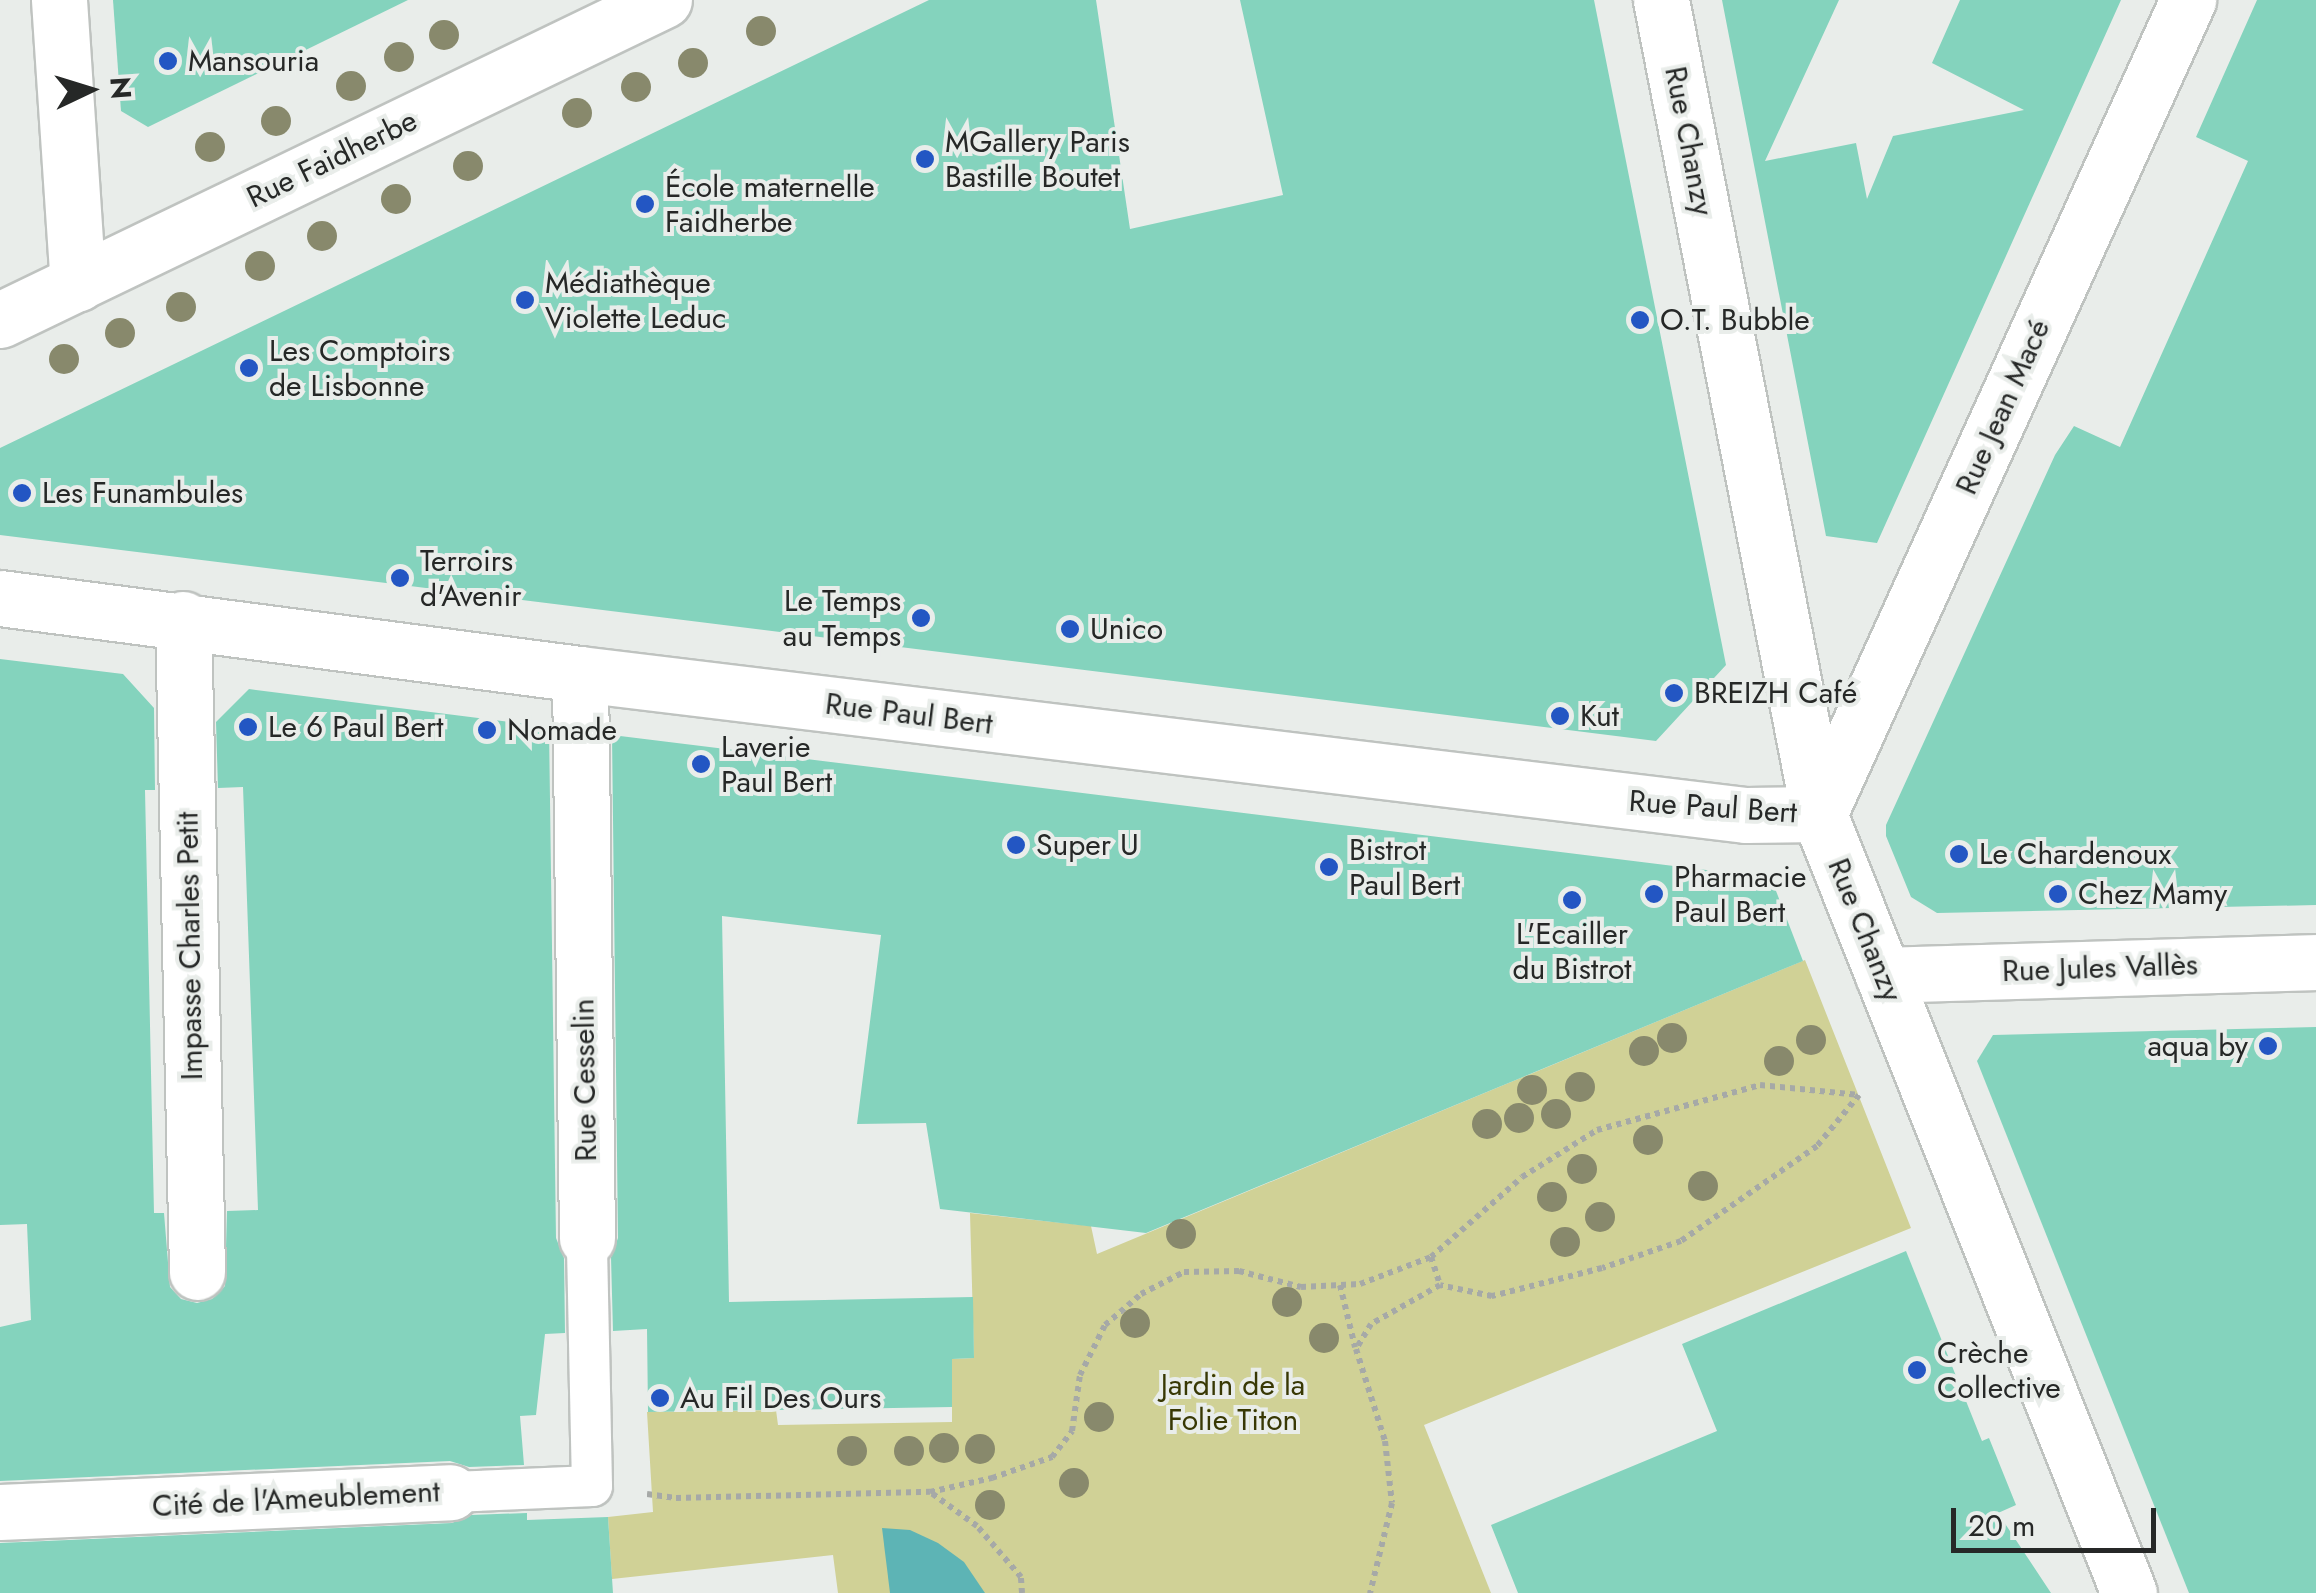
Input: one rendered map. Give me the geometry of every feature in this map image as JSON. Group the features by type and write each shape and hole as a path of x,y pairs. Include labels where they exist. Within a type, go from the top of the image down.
{"street":[{"path":"59,0 78,283"},
{"name":"Rue Faidherbe","path":"0,320 664,0"},
{"name":"Rue Chanzy","path":"1661,0 1819,814 2129,1593"},
{"name":"Rue Jean Macé","path":"1819,814 2188,0"},
{"name":"Rue Paul Bert","path":"0,598 580,674 1746,815 1819,814"},
{"name":"Impasse Charles Petit","path":"183,620 198,1272"},
{"name":"Rue Cesselin","path":"580,674 592,1486"},
{"name":"Rue Jules Vallès","path":"1884,974 2316,962"},
{"name":"Cité de l'Ameublement","path":"0,1512 592,1486"}],"path":[{"path":"656,1495 930,1492 992,1478 1052,1457 1072,1431 1080,1375 1104,1325 1142,1294 1184,1272 1239,1271 1301,1287 1360,1284 1431,1257 1522,1177 1596,1130 1760,1085 1858,1095 1817,1146 1682,1241 1492,1296 1440,1285 1371,1324 1356,1349"},
{"path":"1431,1257 1440,1285"},
{"path":"1340,1285 1385,1441 1392,1504 1370,1593"},
{"path":"930,1492 977,1526 1021,1577 1022,1593"}],"green space":[{"name":"Jardin de la Folie Titon","path":"1805,960 1911,1228 1424,1425 1491,1593 838,1593 833,1555 612,1579 608,1517 653,1512 647,1412 776,1410 778,1425 952,1422 952,1359 974,1358 970,1213 1091,1226 1097,1254"}],"water":[{"path":"882,1528 910,1530 938,1543 964,1562 985,1593 890,1593"}],"building":[{"path":"113,0 408,0 148,127 121,111"},
{"path":"929,0 1096,0 1130,229 1283,195 1240,0 1594,0 1726,665 1656,741 0,535 0,448"},
{"path":"1722,0 1839,0 1765,161 1856,143 1867,199 1893,136 2024,110 1932,63 1960,0 2121,0 1877,543 1826,536"},
{"path":"2257,0 2316,0 2316,905 1937,913 1911,897 1886,836 1886,825 2055,455 2074,426 2120,447 2248,161 2196,137"},
{"path":"0,659 123,674 154,708 155,790 145,790 154,1213 164,1213 170,1287 181,1299 197,1303 212,1299 225,1286 227,1211 258,1210 243,787 218,788 216,722 249,689 549,727 556,1238 564,1258 565,1333 545,1334 536,1415 520,1416 524,1465 469,1467 450,1461 0,1481 0,1327 31,1320 27,1224 0,1225"},
{"path":"612,735 1771,878 1803,961 1146,1233 940,1209 926,1123 857,1124 881,935 722,916 729,1302 973,1297 974,1358 952,1359 952,1407 648,1412 647,1329 613,1331 611,1257 618,1238"},
{"path":"2316,1027 2316,1593 2189,1593 1977,1061 1993,1035"},
{"path":"1906,1251 1982,1441 1989,1438 2016,1505 1998,1513 2051,1593 1518,1593 1491,1525 1717,1431 1682,1344"},
{"path":"527,1513 527,1520 608,1517 613,1593 0,1593 0,1543 452,1523 471,1515"}],"place":[{"name":"Mansouria","path":"168,61"},
{"name":"MGallery Paris Bastille Boutet","path":"925,159"},
{"name":"École maternelle Faidherbe","path":"645,204"},
{"name":"Médiathèque Violette Leduc","path":"525,300"},
{"name":"O.T. Bubble","path":"1640,320"},
{"name":"Les Comptoirs de Lisbonne","path":"249,368"},
{"name":"Les Funambules","path":"22,493"},
{"name":"Terroirs d'Avenir","path":"400,578"},
{"name":"Le Temps au Temps","path":"921,618"},
{"name":"Unico","path":"1070,629"},
{"name":"BREIZH Café","path":"1674,693"},
{"name":"Kut","path":"1560,716"},
{"name":"Le 6 Paul Bert","path":"248,727"},
{"name":"Nomade","path":"487,730"},
{"name":"Laverie Paul Bert","path":"701,764"},
{"name":"Super U","path":"1016,845"},
{"name":"Le Chardenoux","path":"1959,854"},
{"name":"Bistrot Paul Bert","path":"1329,867"},
{"name":"Pharmacie Paul Bert","path":"1654,894"},
{"name":"Chez Mamy","path":"2058,894"},
{"name":"L'Ecailler du Bistrot","path":"1572,900"},
{"name":"aqua by","path":"2268,1046"},
{"name":"Crèche Collective","path":"1917,1370"},
{"name":"Au Fil Des Ours","path":"660,1398"}]}
